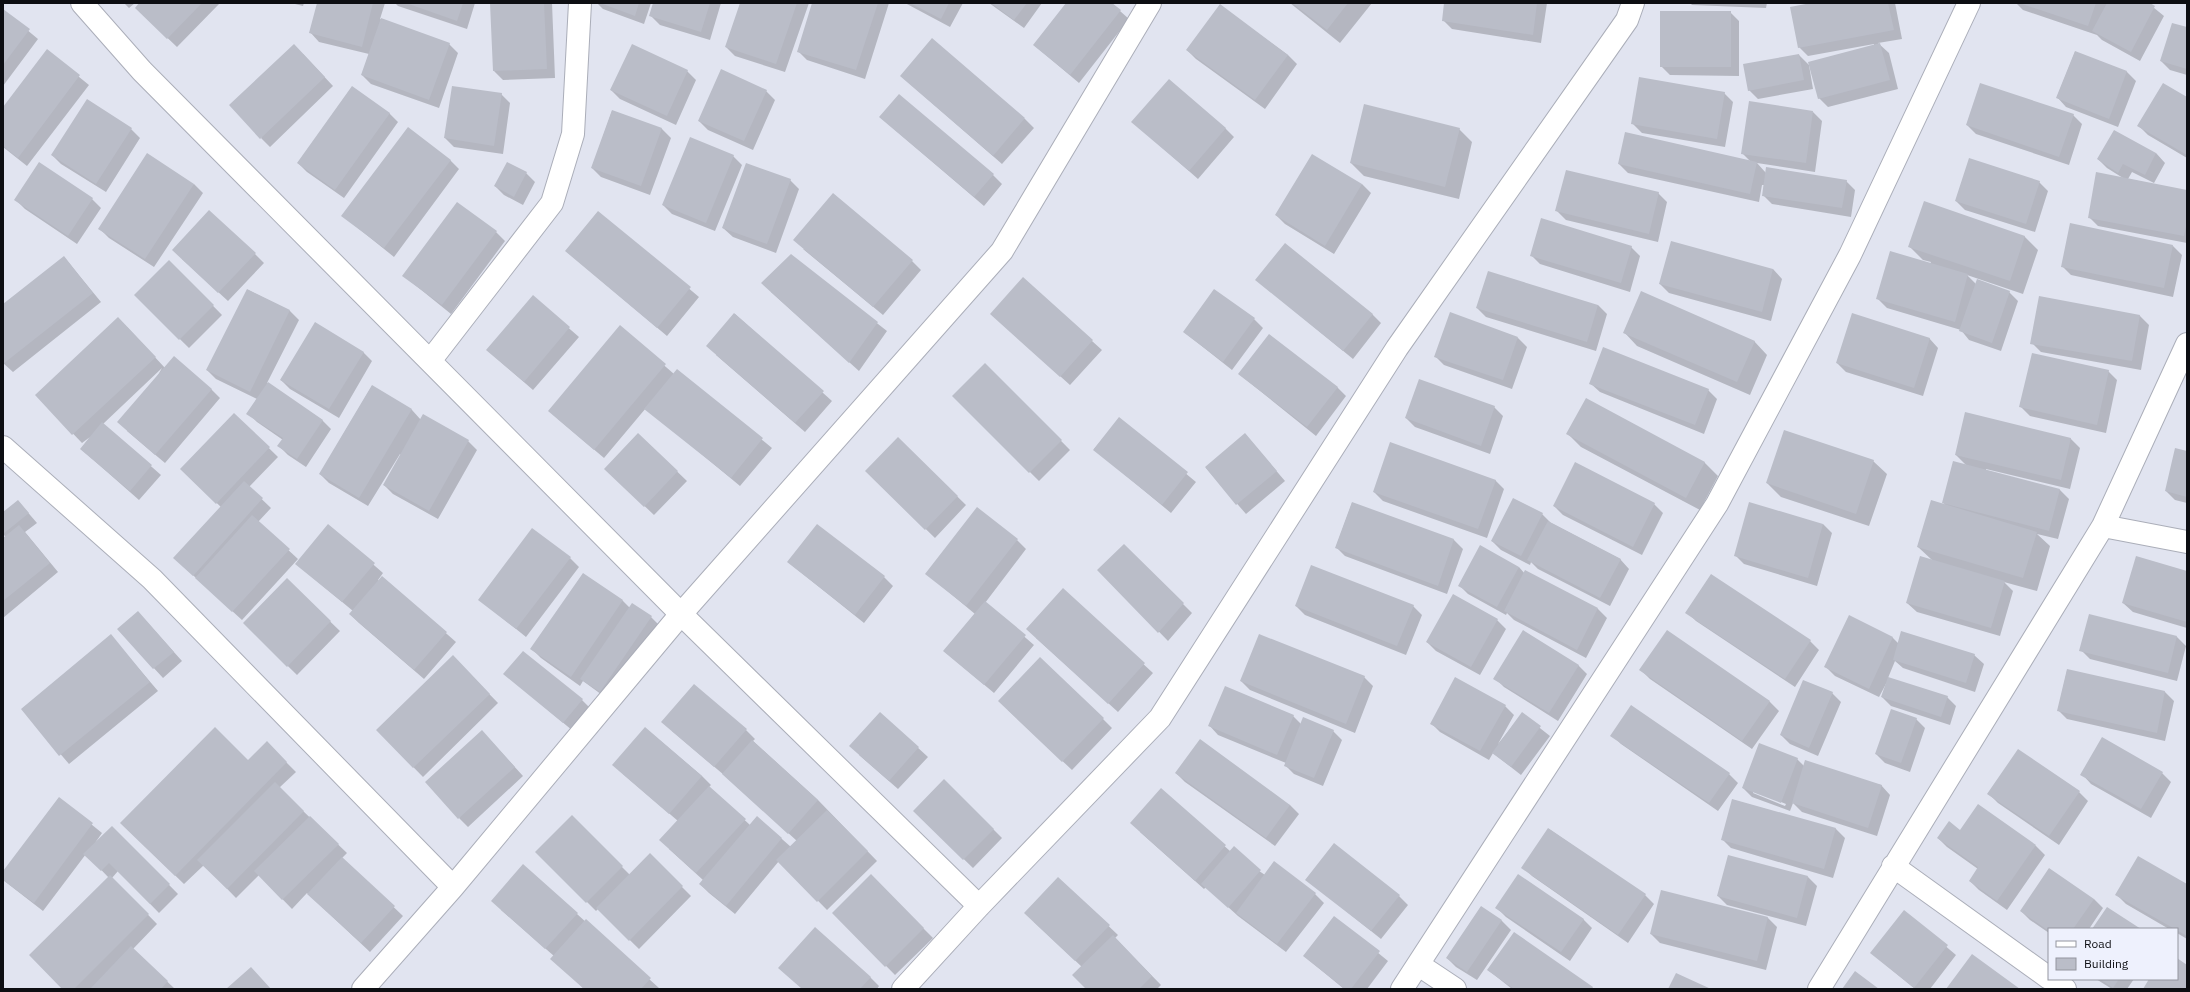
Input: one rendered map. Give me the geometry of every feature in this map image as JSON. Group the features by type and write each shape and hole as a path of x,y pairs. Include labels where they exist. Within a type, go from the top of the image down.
{"street":[{"path":"82,3 142,71 681,614 979,906"},
{"path":"430,361 552,203 573,134 580,3"},
{"path":"363,989 453,887 681,614 1002,251 1150,3"},
{"path":"903,989 979,906 1160,718 1397,348 1627,20 1633,3"},
{"path":"1402,989 1717,504 1850,255 1969,3"},
{"path":"1819,989 1893,866 2103,526 2187,344"},
{"path":"3,447 152,579 453,887"},
{"path":"2103,526 2187,542"},
{"path":"1893,866 2048,977"},
{"path":"1418,965 1455,989"},
{"path":"2053,980 2065,989"}],"building":[{"path":"139,3 202,3 167,39 135,8"},
{"path":"317,3 373,3 362,47 309,33"},
{"path":"406,3 463,3 457,21"},
{"path":"490,3 544,3 547,69 493,71"},
{"path":"600,3 639,3 635,16"},
{"path":"653,3 710,3 701,32 649,16"},
{"path":"740,3 797,3 776,64 725,47"},
{"path":"812,3 878,3 856,70 797,52"},
{"path":"910,3 949,3 941,19"},
{"path":"991,3 1027,3 1014,20"},
{"path":"1066,3 1112,3 1121,10 1070,75 1033,45"},
{"path":"1292,3 1348,3 1327,30"},
{"path":"1444,3 1537,3 1533,35 1442,21"},
{"path":"1811,3 1888,3 1894,30 1798,48 1790,7"},
{"path":"2019,3 2096,3 2088,26"},
{"path":"2107,3 2150,3 2155,6 2131,52 2092,31"},
{"path":"1220,4 1288,55 1255,100 1186,50"},
{"path":"3,9 30,29 3,65"},
{"path":"1660,11 1731,11 1731,67 1660,67"},
{"path":"381,18 450,43 429,100 361,75"},
{"path":"2172,23 2187,27 2187,69 2160,61"},
{"path":"932,38 1025,118 993,156 900,76"},
{"path":"1880,43 1890,80 1818,99 1808,62"},
{"path":"294,44 325,77 260,139 229,105"},
{"path":"632,44 688,70 667,116 610,90"},
{"path":"47,49 80,75 18,158 3,146 3,107"},
{"path":"2075,51 2127,71 2109,119 2056,98"},
{"path":"1799,54 1804,80 1748,91 1743,64"},
{"path":"721,69 767,90 744,141 698,121"},
{"path":"1639,77 1725,92 1717,139 1631,124"},
{"path":"1169,79 1226,128 1189,171 1131,122"},
{"path":"1980,83 2074,114 2059,157 1966,125"},
{"path":"2163,83 2187,97 2187,155 2137,126"},
{"path":"352,86 390,113 335,190 297,163"},
{"path":"452,86 502,93 494,146 444,138"},
{"path":"899,94 994,174 974,197 879,117"},
{"path":"87,99 132,128 96,184 51,155"},
{"path":"1749,101 1813,111 1806,163 1741,154"},
{"path":"1364,104 1460,128 1445,187 1350,163"},
{"path":"612,110 662,128 641,186 591,168"},
{"path":"408,127 451,160 384,248 341,216"},
{"path":"2114,130 2156,153 2145,175 2123,164 2118,173 2097,159"},
{"path":"1625,132 1757,162 1750,194 1618,164"},
{"path":"690,137 734,155 706,223 662,205"},
{"path":"147,153 194,184 145,259 98,229"},
{"path":"1312,154 1362,184 1325,246 1275,215"},
{"path":"1969,158 2040,181 2026,224 1955,201"},
{"path":"39,162 93,198 68,236 14,200"},
{"path":"507,162 527,172 514,197 494,186"},
{"path":"746,163 791,179 767,244 722,228"},
{"path":"1766,167 1847,180 1842,208 1762,196"},
{"path":"1566,170 1659,192 1649,234 1555,211"},
{"path":"2096,172 2187,190 2187,222 2184,236 2088,218"},
{"path":"833,193 913,260 873,307 793,240"},
{"path":"1924,201 2025,236 2010,281 1908,247"},
{"path":"457,202 497,231 442,305 402,276"},
{"path":"209,210 256,253 218,293 172,250"},
{"path":"598,211 691,287 657,328 565,251"},
{"path":"1541,218 1632,246 1621,283 1530,256"},
{"path":"2070,223 2173,245 2164,288 2061,267"},
{"path":"1671,241 1773,269 1762,312 1659,284"},
{"path":"1285,243 1373,314 1343,351 1255,280"},
{"path":"1890,251 1968,274 1955,322 1876,299"},
{"path":"791,254 878,322 849,363 761,283"},
{"path":"64,256 93,293 3,364 3,304"},
{"path":"169,260 214,305 179,340 134,295"},
{"path":"1488,271 1598,305 1587,342 1476,308"},
{"path":"1023,277 1093,340 1060,377 990,314"},
{"path":"1977,279 2010,291 1992,343 1959,331"},
{"path":"247,289 290,310 250,392 206,370"},
{"path":"1214,289 1255,318 1223,362 1183,332"},
{"path":"1641,291 1755,341 1737,382 1623,333"},
{"path":"533,295 570,327 524,382 486,350"},
{"path":"2039,296 2140,315 2132,361 2030,344"},
{"path":"1450,312 1518,337 1503,380 1434,357"},
{"path":"734,313 824,391 795,423 706,346"},
{"path":"1852,313 1930,338 1914,388 1836,363"},
{"path":"118,317 156,357 72,435 35,395"},
{"path":"315,322 364,352 329,409 280,380"},
{"path":"620,325 666,364 594,450 548,411"},
{"path":"1269,334 1338,387 1307,427 1238,374"},
{"path":"1603,347 1709,389 1695,425 1589,384"},
{"path":"2032,353 2109,370 2097,425 2019,407"},
{"path":"174,356 212,389 155,455 117,422"},
{"path":"985,363 1062,440 1029,473 952,396"},
{"path":"677,369 763,438 731,478 644,409"},
{"path":"1419,379 1495,406 1481,446 1405,418"},
{"path":"268,382 323,420 297,459 277,446 283,438 246,414"},
{"path":"372,385 412,409 359,498 319,474"},
{"path":"1586,398 1705,462 1686,498 1566,434"},
{"path":"1965,412 2071,438 2061,480 1955,455"},
{"path":"234,413 270,447 216,504 180,469"},
{"path":"423,414 469,440 429,511 383,485"},
{"path":"1119,417 1188,472 1162,505 1093,450"},
{"path":"102,422 152,465 130,491 80,449"},
{"path":"1784,430 1874,460 1856,514 1766,483"},
{"path":"638,433 678,471 644,507 604,469"},
{"path":"1245,433 1277,471 1236,505 1205,467"},
{"path":"898,437 958,496 925,530 865,471"},
{"path":"1390,442 1496,480 1478,529 1373,492"},
{"path":"2175,448 2187,451 2187,497 2165,491"},
{"path":"1953,461 2060,489 2049,531 1942,503"},
{"path":"1575,462 1655,503 1633,547 1553,506"},
{"path":"244,481 263,498 193,576 173,558"},
{"path":"1513,498 1543,513 1521,556 1491,541"},
{"path":"18,500 29,513 3,534 3,512"},
{"path":"1931,500 2037,532 2023,578 1917,547"},
{"path":"1352,502 1454,539 1438,586 1335,548"},
{"path":"1749,502 1823,524 1808,578 1734,556"},
{"path":"977,507 1018,539 966,606 925,574"},
{"path":"252,515 290,549 232,612 195,578"},
{"path":"1548,521 1621,559 1600,598 1527,560"},
{"path":"328,524 375,563 342,602 295,564"},
{"path":"817,524 885,576 855,615 787,562"},
{"path":"19,525 50,563 3,601 3,538"},
{"path":"532,528 571,557 516,629 478,600"},
{"path":"1124,544 1184,603 1158,633 1097,570"},
{"path":"1480,545 1519,567 1497,607 1458,586"},
{"path":"1920,556 2005,581 1991,628 1906,603"},
{"path":"2136,556 2187,571 2187,622 2122,603"},
{"path":"1311,565 1414,605 1397,646 1295,606"},
{"path":"1525,570 1598,608 1577,650 1504,611"},
{"path":"583,573 623,600 571,677 530,649"},
{"path":"1711,574 1811,640 1785,679 1685,613"},
{"path":"382,576 447,632 414,670 349,614"},
{"path":"287,578 331,621 287,667 243,623"},
{"path":"1063,588 1145,663 1108,704 1026,629"},
{"path":"1453,594 1498,619 1471,667 1426,642"},
{"path":"985,601 1026,635 984,685 943,651"},
{"path":"632,603 652,616 600,692 580,679"},
{"path":"138,611 174,652 153,669 117,629"},
{"path":"2089,614 2177,636 2168,673 2079,651"},
{"path":"1849,615 1893,637 1869,689 1824,667"},
{"path":"1523,630 1579,665 1549,713 1493,679"},
{"path":"1667,630 1770,701 1742,741 1639,670"},
{"path":"1901,631 1975,654 1966,683 1893,660"},
{"path":"111,634 150,682 59,756 21,709"},
{"path":"1259,634 1365,676 1346,724 1240,681"},
{"path":"523,651 583,699 563,723 503,674"},
{"path":"453,655 490,694 413,768 376,730"},
{"path":"1040,657 1104,718 1062,762 998,701"},
{"path":"2067,669 2165,691 2157,733 2057,711"},
{"path":"1455,677 1506,705 1480,751 1430,724"},
{"path":"1888,677 1948,696 1941,717 1881,697"},
{"path":"1803,680 1833,692 1809,748 1780,735"},
{"path":"694,684 747,729 714,767 661,722"},
{"path":"1225,686 1294,715 1277,755 1208,726"},
{"path":"1631,705 1730,773 1709,803 1610,736"},
{"path":"1891,709 1917,718 1901,763 1875,754"},
{"path":"880,712 919,747 889,781 849,746"},
{"path":"1522,712 1541,726 1511,767 1492,753"},
{"path":"1303,717 1334,730 1314,778 1284,766"},
{"path":"215,727 248,760 267,741 287,762 175,876 120,823"},
{"path":"645,727 702,776 669,814 612,765"},
{"path":"482,730 515,767 458,819 425,782"},
{"path":"2102,737 2163,772 2141,809 2080,775"},
{"path":"1200,739 1290,805 1266,838 1175,773"},
{"path":"752,740 818,800 788,834 722,774"},
{"path":"1759,743 1798,758 1781,803 1742,788"},
{"path":"2018,749 2080,791 2049,836 1987,794"},
{"path":"1805,760 1882,785 1868,828 1792,803"},
{"path":"944,779 994,829 963,860 913,811"},
{"path":"275,782 304,811 227,889 197,860"},
{"path":"709,786 746,819 696,873 659,840"},
{"path":"1161,788 1226,845 1195,881 1130,823"},
{"path":"59,797 93,823 34,903 3,880 3,871"},
{"path":"1732,799 1836,828 1824,869 1721,840"},
{"path":"1978,804 2036,845 1997,901 1969,881 1978,867 1937,838 1949,821 1960,830"},
{"path":"827,810 868,851 817,902 776,860"},
{"path":"572,815 623,866 586,903 535,852"},
{"path":"310,816 339,844 282,900 254,871"},
{"path":"757,816 782,838 726,906 699,884"},
{"path":"112,826 170,884 150,904 109,863 101,871 83,854"},
{"path":"1548,828 1646,894 1618,935 1521,868"},
{"path":"1334,843 1400,895 1371,931 1305,880"},
{"path":"1234,846 1261,870 1228,908 1201,884"},
{"path":"650,853 683,886 629,941 596,908"},
{"path":"1728,855 1808,876 1797,918 1717,896"},
{"path":"2138,856 2187,884 2187,936 2178,931 2178,928 2173,928 2115,895"},
{"path":"342,857 395,906 361,943 307,894"},
{"path":"1274,861 1316,893 1277,944 1236,913"},
{"path":"523,864 578,913 545,949 491,901"},
{"path":"2049,868 2094,899 2074,928 2048,928 2048,930 2020,911"},
{"path":"871,874 924,928 885,967 832,913"},
{"path":"1518,874 1584,919 1561,952 1495,908"},
{"path":"110,875 149,914 74,989 62,989 29,955"},
{"path":"1058,877 1110,925 1075,961 1024,913"},
{"path":"1661,890 1768,917 1757,961 1650,934"},
{"path":"1481,906 1502,920 1467,972 1446,958"},
{"path":"2107,907 2139,928 2093,928"},
{"path":"1904,910 1948,945 1914,988 1870,953"},
{"path":"1334,916 1380,951 1351,989 1345,989 1303,956"},
{"path":"586,919 651,978 641,989 584,989 550,959"},
{"path":"815,927 871,977 860,989 802,989 778,968"},
{"path":"1514,932 1593,987 1592,989 1514,989 1487,970"},
{"path":"1113,935 1152,976 1139,989 1086,989 1072,975"},
{"path":"131,946 168,981 161,989 90,989"},
{"path":"1972,954 2020,989 1946,989"},
{"path":"2178,959 2187,965 2187,989 2143,989 2148,980 2178,980"},
{"path":"251,967 271,989 226,989"},
{"path":"1855,971 1879,989 1842,989"},
{"path":"1676,973 1711,989 1668,989"},
{"path":"2101,980 2118,980 2113,988"}]}
